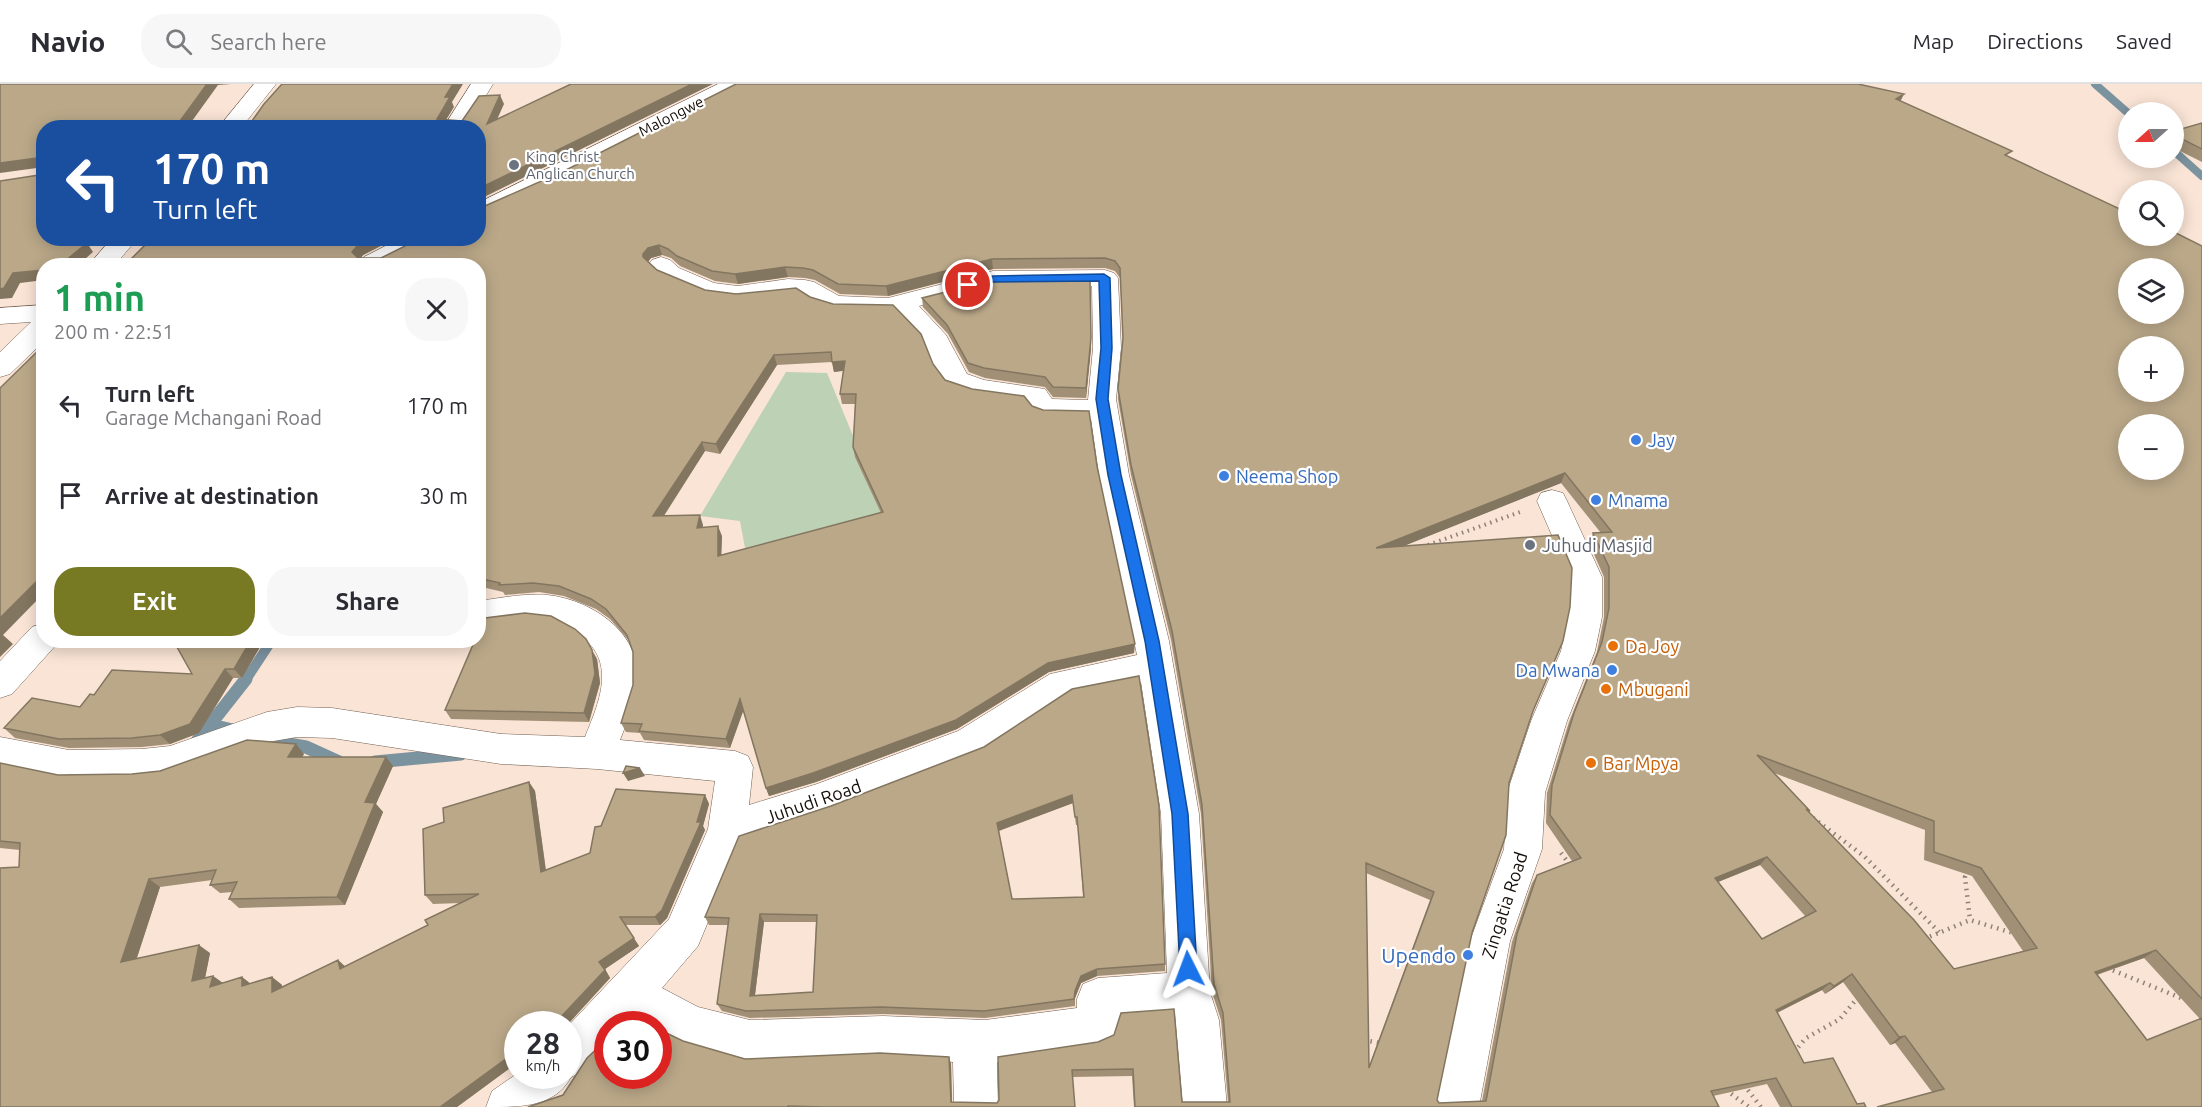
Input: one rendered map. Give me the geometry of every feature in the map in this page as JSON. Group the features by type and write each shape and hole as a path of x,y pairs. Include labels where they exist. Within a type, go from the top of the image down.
{"street":[{"path":"236,120 265,84"},
{"path":"459,120 482,84"},
{"name":"Malongwe","path":"486,209 734,84"},
{"path":"107,258 119,246"},
{"path":"383,258 406,246"},
{"path":"661,265 670,273 708,290 738,294 805,288 836,304 888,306 993,279 1104,278 1107,348 1102,399 1114,475 1152,641 1180,814 1189,992 1197,1020 1205,1107"},
{"path":"900,303 931,334 942,352 951,376 958,382 1035,396 1044,408 1104,410"},
{"path":"0,316 36,314"},
{"path":"0,368 36,333"},
{"name":"Zingatia Road","path":"1457,1107 1490,941 1523,849 1527,810 1526,794 1549,721 1578,651 1585,617 1586,577 1552,501"},
{"path":"486,613 549,608 570,614 600,632 618,652 621,677 597,753"},
{"path":"0,684 36,645"},
{"name":"Juhudi Road","path":"727,829 820,800 971,742 1062,684 1155,665"},
{"path":"0,752 69,766 142,765 170,762 267,727 297,722 332,723 501,749 597,753 735,767 727,829 684,932 582,1047"},
{"path":"630,993 689,1025 719,1035 750,1041 883,1036 985,1041 1097,1026 1098,999 1189,992"},
{"path":"976,1107 975,1052 985,1041"},
{"path":"508,1107 538,1089"}],"path":[{"path":"1418,550 1552,501"},
{"path":"1527,810 1579,876"},
{"path":"1808,815 1858,853 1904,894 1939,932"},
{"path":"1969,867 1965,877 1970,920"},
{"path":"1914,943 1970,920 2023,936"},
{"path":"2097,964 2192,1003"},
{"path":"1794,1061 1797,1043 1836,1023 1850,1011 1861,989"},
{"path":"1358,1039 1386,1044"},
{"path":"1740,1080 1761,1107"},
{"path":"1719,1087 1728,1090 1749,1107"}],"green space":[{"path":"786,372 827,373 885,513 746,553 740,521 700,516"}],"building":[{"path":"0,84 207,84 181,120 36,120 36,158 0,163"},
{"path":"282,84 453,84 445,97 450,97 437,119 450,120 253,120"},
{"path":"571,84 692,84 486,185 486,120 463,120 479,96 500,95 487,124"},
{"path":"736,84 1858,84 1904,94 1896,99 2012,151 2005,155 2118,208 2118,246 2184,246 2184,237 2202,246 2202,999 2156,950 2095,972 2147,1040 2202,1018 2202,1107 1877,1107 1944,1089 1905,1036 1899,1037 1852,974 1834,986 1830,983 1776,1010 1804,1063 1833,1058 1857,1104 1864,1103 1866,1107 1792,1107 1776,1078 1711,1091 1719,1107 1135,1107 1133,1069 1072,1070 1075,1107 528,1107 563,1095 567,1089 582,1089 582,1066 594,1051 594,1089 672,1089 672,1036 745,1059 880,1053 949,1057 951,1102 997,1103 999,1100 998,1057 1098,1042 1114,1035 1121,1013 1174,1009 1182,1102 1230,1102 1223,1013 1214,984 1202,805 1172,631 1131,465 1118,389 1123,338 1120,268 1115,261 1105,258 992,259 886,286 838,284 813,270 803,268 785,267 735,274 712,271 677,256 659,245 648,248 643,254 643,257 657,270 705,290 736,294 796,288 810,297 833,304 893,305 921,334 933,364 945,380 972,389 1024,396 1032,406 1043,410 1089,411 1097,466 1135,644 1048,663 956,720 766,788 740,699 726,739 639,731 642,724 621,723 633,685 633,652 627,635 606,609 591,599 559,586 533,583 499,585 500,583 486,580 486,258 381,258 405,246 486,246 486,205 562,172","holes":["831,352 832,362 845,361 840,394 856,394 853,447 883,512 718,556 718,526 697,528 700,515 653,516 702,442 716,444 774,355","1565,473 1612,532 1593,533 1609,567 1609,608 1602,642 1574,713 1552,785 1550,815 1581,858 1537,875 1517,934 1486,1101 1439,1103 1437,1100 1472,933 1506,835 1509,783 1533,711 1563,641 1570,607 1572,568 1558,535 1376,548","1757,755 1934,821 1934,852 1981,868 2037,948 1954,969 1914,920","1767,857 1816,911 1762,939 1715,878","1366,863 1434,892 1369,1068"]},
{"path":"2202,123 2202,149 2184,140 2184,128"},
{"path":"36,175 36,246 83,246 69,258 36,258 36,271 13,273 4,288 0,289 0,181"},
{"path":"144,246 357,246 352,252 358,258 132,258"},
{"path":"1090,279 1091,338 1086,388 1053,387 1045,377 984,368 968,363 947,325 922,298 993,280"},
{"path":"36,353 36,582 0,618 0,388"},
{"path":"525,613 551,616 575,629 586,639 592,650 595,674 584,713 445,710 472,648 486,648 486,618"},
{"path":"177,648 246,648 234,669 225,669 190,724 160,735 132,738 59,739 4,728 32,698 80,707 90,694 94,695 112,670 192,674"},
{"path":"1139,676 1159,806 1165,964 1097,969 1081,976 1074,999 984,1011 881,1007 746,1011 717,1004 729,918 705,917 739,836 831,806 984,747 1072,689","holes":["1072,795 1075,817 1077,817 1084,897 1012,899 997,823","760,914 817,915 813,992 750,996"]},
{"path":"247,740 296,744 288,757 386,757 365,802 375,803 337,897 229,899 237,882 210,885 216,870 149,879 121,962 199,945 192,981 213,976 210,987 242,977 242,986 272,977 272,992 338,960 340,969 428,925 425,920 479,894 425,895 423,829 444,822 443,808 529,782 541,872 590,853 595,827 601,826 616,789 705,795 697,822 701,822 662,910 655,917 620,917 634,938 599,962 605,970 567,1011 504,1011 504,1060 440,1107 0,1107 0,868 19,867 20,843 0,841 0,763 58,775 132,774 160,771"},
{"path":"626,766 640,768 623,773"}],"waterway":[{"path":"2095,84 2118,104"},
{"path":"2184,160 2202,176"},
{"path":"245,681 267,648"},
{"path":"194,745 246,679"},
{"path":"211,725 237,731"},
{"path":"260,739 306,747 339,762"},
{"path":"375,762 461,754"}],"place":[{"name":"King Christ Anglican Church","path":"514,165"},
{"name":"Jay","path":"1636,440"},
{"name":"Neema Shop","path":"1224,476"},
{"name":"Mnama","path":"1596,500"},
{"name":"Juhudi Masjid","path":"1530,545"},
{"name":"Da Joy","path":"1613,646"},
{"name":"Da Mwana","path":"1612,670"},
{"name":"Mbugani","path":"1606,689"},
{"name":"Bar Mpya","path":"1591,763"},
{"name":"Upendo","path":"1468,955"}],"route":[{"path":"968,285 993,279 1104,278 1107,348 1102,399 1114,475 1152,641 1180,814 1188,969"}]}
